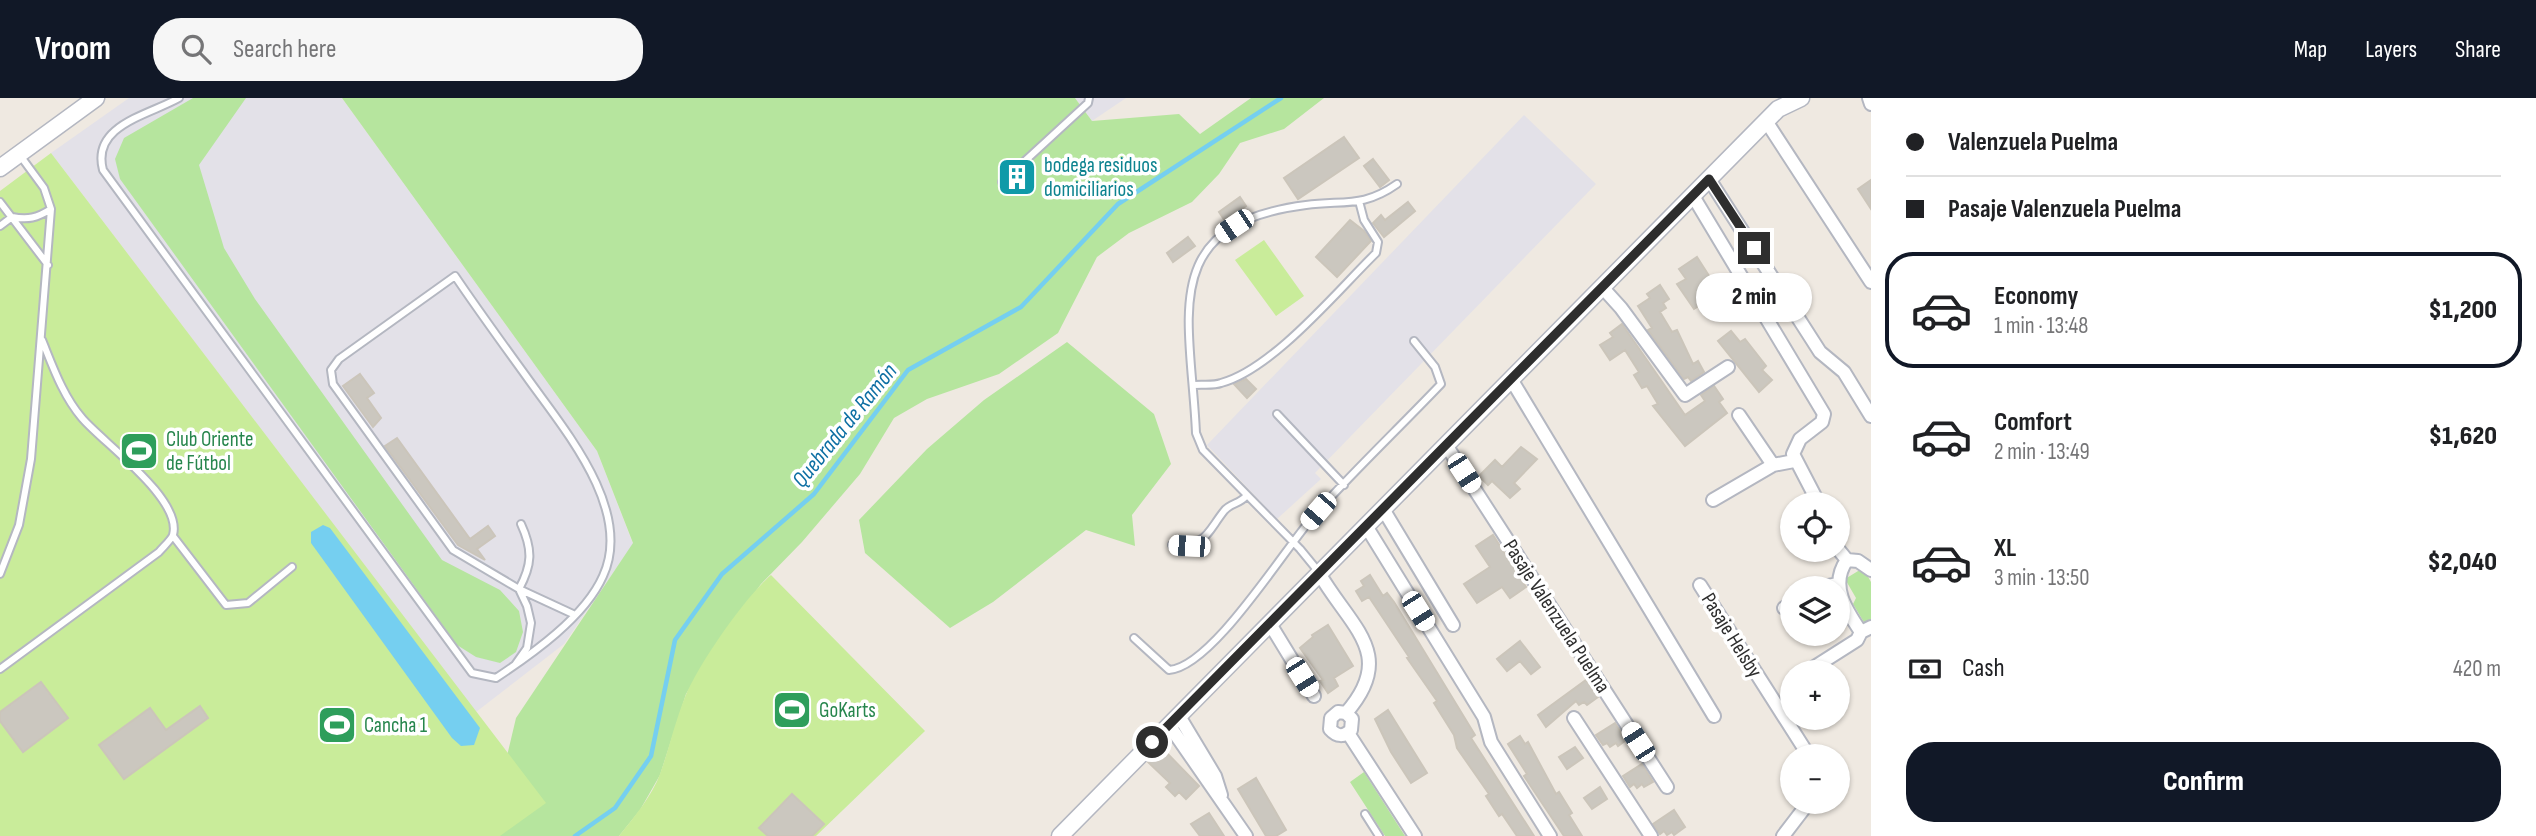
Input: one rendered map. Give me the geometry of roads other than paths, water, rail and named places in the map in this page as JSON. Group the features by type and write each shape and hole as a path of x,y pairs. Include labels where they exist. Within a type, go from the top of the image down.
{"street":[{"path":"0,167 96,98"},
{"path":"1067,833 1174,720 1766,121 1778,109 1801,98"},
{"path":"1869,98 1871,104"},
{"path":"1766,121 1871,282"},
{"path":"1709,179 1820,352 1844,372 1871,415"},
{"path":"1693,196 1824,414 1822,422 1796,444 1794,461 1814,492"},
{"path":"1602,287 1621,308 1685,395 1728,367"},
{"path":"1511,379 1714,716"},
{"path":"1740,415 1773,466"},
{"name":"Pasaje Valenzuela Puelma","path":"1446,445 1667,787"},
{"path":"1713,500 1773,466 1794,461"},
{"path":"1383,509 1453,625"},
{"path":"1366,526 1484,717 1491,742 1550,836"},
{"path":"1850,560 1858,561 1871,570"},
{"path":"1320,573 1371,657 1370,675 1364,690 1346,713 1334,714 1329,726 1337,735 1348,733"},
{"name":"Pasaje Helsby","path":"1700,585 1801,744"},
{"path":"1826,660 1857,640 1866,630 1850,611"},
{"path":"1270,624 1314,696"},
{"path":"1346,713 1353,722 1348,733"},
{"path":"1574,718 1651,836"},
{"path":"1174,720 1206,781 1221,795 1246,836"},
{"path":"1348,733 1415,836"},
{"path":"1786,832 1800,814"}],"lane":[{"path":"179,98 170,100 111,132 100,154 107,178 472,673 496,678 535,652 573,614 603,577 608,561 608,525 599,493 580,451 455,276 336,362 331,370 331,379 453,550 519,589 573,614"},
{"path":"1002,182 1088,103 1089,98"},
{"path":"0,574 19,524 24,498 42,340 51,209 44,188 19,154"},
{"path":"1320,573 1203,450 1196,433 1189,301 1197,261 1207,246 1248,217 1306,205 1377,199 1397,184"},
{"path":"1194,385 1220,384 1252,369 1276,351 1376,253 1378,242 1364,220 1359,201"},
{"path":"0,202 48,265"},
{"path":"0,226 12,217 39,217 51,209"},
{"path":"42,340 62,386 81,418 135,465 173,517 173,536 226,605 247,603 292,567"},
{"path":"1134,638 1168,670 1193,660 1251,601 1292,541 1441,384 1435,367 1414,341"},
{"path":"1277,414 1344,485"},
{"path":"1172,545 1189,546 1201,540 1210,534 1225,509 1241,503 1246,496"},
{"path":"519,589 529,570 531,558 521,524"},
{"path":"0,669 159,552 173,536"},
{"path":"515,665 527,648 530,623 527,606 519,589"},
{"path":"1365,814 1379,836"}],"water":[{"path":"323,525 330,528 480,728 474,745 461,746 452,738 311,543 311,532"}],"waterway":[{"name":"Quebrada de Ramón","path":"575,836 615,808 651,756 675,640 722,574 814,494 908,370 1021,307 1118,204 1281,98"}],"place":[{"name":"bodega residuos domiciliarios","path":"1017,177"},
{"name":"Club Oriente de Fútbol","path":"139,451"},
{"name":"GoKarts","path":"792,710"},
{"name":"Cancha 1","path":"337,725"}]}
